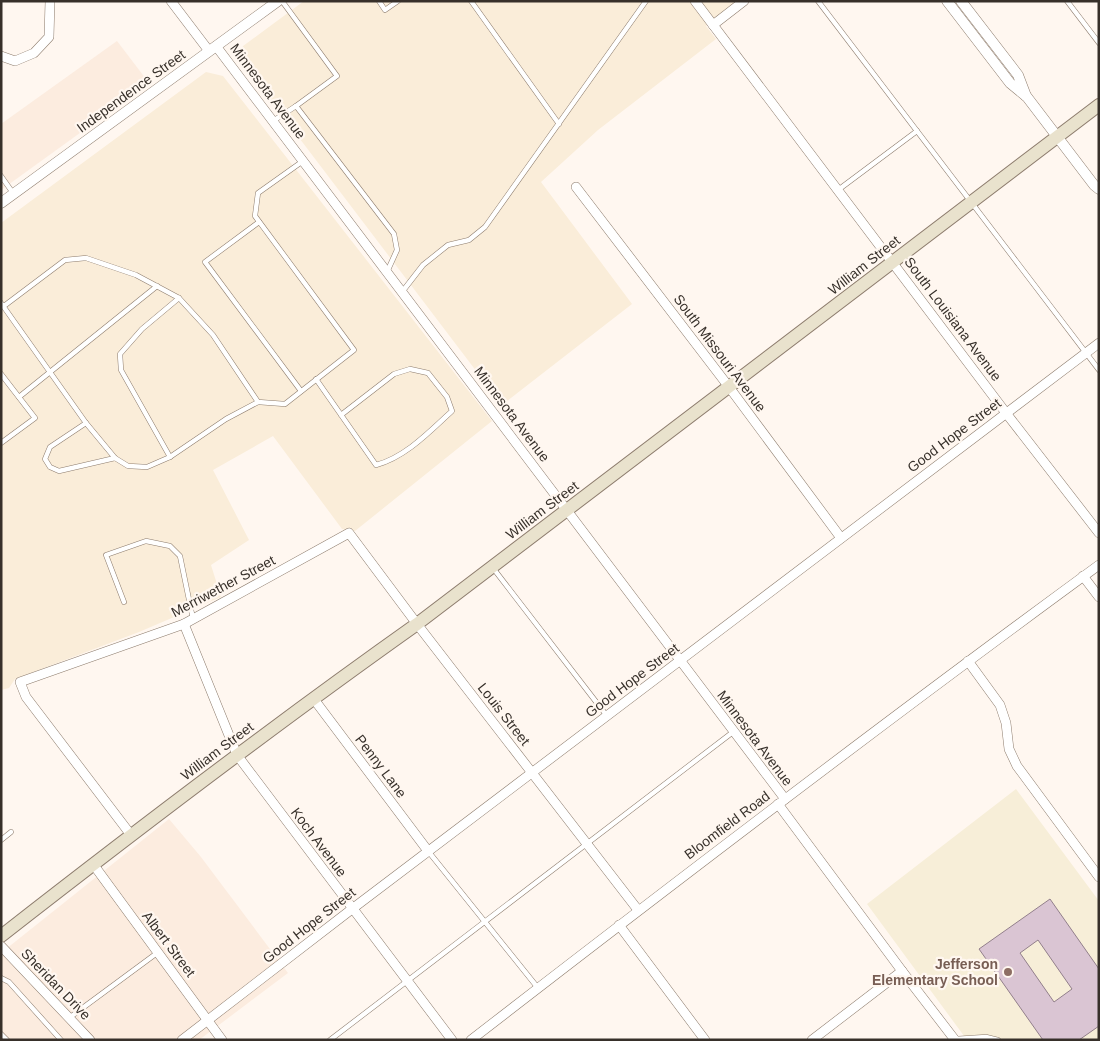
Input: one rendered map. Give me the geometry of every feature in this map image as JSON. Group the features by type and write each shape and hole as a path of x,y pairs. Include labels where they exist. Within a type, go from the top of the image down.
{"main road":[{"name":"William Street","path":"1,936 313,698 417,624 1057,135 1099,105"}],"street":[{"path":"1,56 15,61 34,53 49,37 50,1"},
{"name":"Minnesota Avenue","path":"171,1 273,121 567,510 733,732 902,971 955,1040"},
{"name":"Independence Street","path":"1,203 278,1"},
{"name":"South Louisiana Avenue","path":"695,1 1099,533"},
{"path":"713,25 744,1"},
{"path":"947,1 1010,83 1027,97 1057,135 1096,187 1099,199"},
{"path":"961,1 1018,75 1027,97"},
{"name":"South Missouri Avenue","path":"576,187 729,387 841,538"},
{"name":"Good Hope Street","path":"182,1040 352,908 1099,343"},
{"name":"Merriwether Street","path":"131,835 26,697 20,682 184,624 349,533"},
{"name":"Louis Street","path":"349,533 638,910"},
{"name":"Bloomfield Road","path":"471,1040 638,910 968,661 1099,565"},
{"path":"1083,576 1099,597"},
{"name":"Koch Avenue","path":"184,624 237,755 452,1040"},
{"path":"968,661 1000,705 1006,723 1009,749 1017,766 1099,877"},
{"name":"Penny Lane","path":"313,698 428,851"},
{"name":"Albert Street","path":"93,864 222,1040"},
{"path":"619,925 705,1040"},
{"name":"Sheridan Drive","path":"1,946 90,1040"},
{"path":"812,1040 902,971"}],"lane":[{"path":"273,121 337,76 282,1"},
{"path":"379,1 385,10 398,1"},
{"path":"471,1 559,124"},
{"path":"402,292 423,265 448,244 469,240 485,227 646,1"},
{"path":"818,1 1099,370"},
{"path":"1067,1 1099,43"},
{"path":"296,106 394,234 397,250 387,272"},
{"path":"838,190 917,131"},
{"path":"258,402 213,335 179,298 136,275 86,258 64,260 2,304 86,423 115,458 128,466 147,467 170,457 226,419 258,402 285,404 354,350 255,216 258,193 303,161"},
{"path":"1,176 14,194"},
{"path":"259,222 205,262 301,391"},
{"path":"19,396 157,286"},
{"path":"170,457 121,370 120,354 142,329 179,298"},
{"path":"316,379 376,465 390,461 426,436 452,411 447,397 428,373 410,369 394,374 341,414"},
{"path":"1,374 35,418 1,443"},
{"path":"86,423 50,447 45,459 50,467 58,471 115,458"},
{"path":"124,602 106,555 146,541 170,546 180,556 194,619"},
{"path":"492,566 606,716"},
{"path":"330,1040 733,732"},
{"path":"1,840 10,832"},
{"path":"428,851 538,988"},
{"path":"70,1018 158,953"},
{"path":"1,978 9,982 61,1040"},
{"path":"1,1034 7,1040"},
{"path":"955,1040 986,1037 998,1040"}],"shaded area":[{"path":"304,1 737,1 706,26 716,39 598,130 541,182 632,304 502,405 240,60 243,46"},
{"path":"117,41 149,83 1,190 1,124"},
{"path":"206,72 223,76 492,421 355,531 342,529 273,436 213,470 249,540 211,565 221,597 139,632 15,679 9,688 1,690 1,223"},
{"name":"Jefferson Elementary School","path":"1016,789 1099,901 1099,1040 967,1040 867,904"},
{"path":"169,819 201,857 288,973 199,1040 1,1040 1,953"}],"building":[{"name":"Jefferson Elementary School","path":"1050,899 1099,969 1099,1026 1079,1040 1043,1040 979,949","holes":["1038,940 1072,989 1054,1002 1020,953"]}],"place":[{"name":"Jefferson Elementary School","path":"1008,972"}]}
